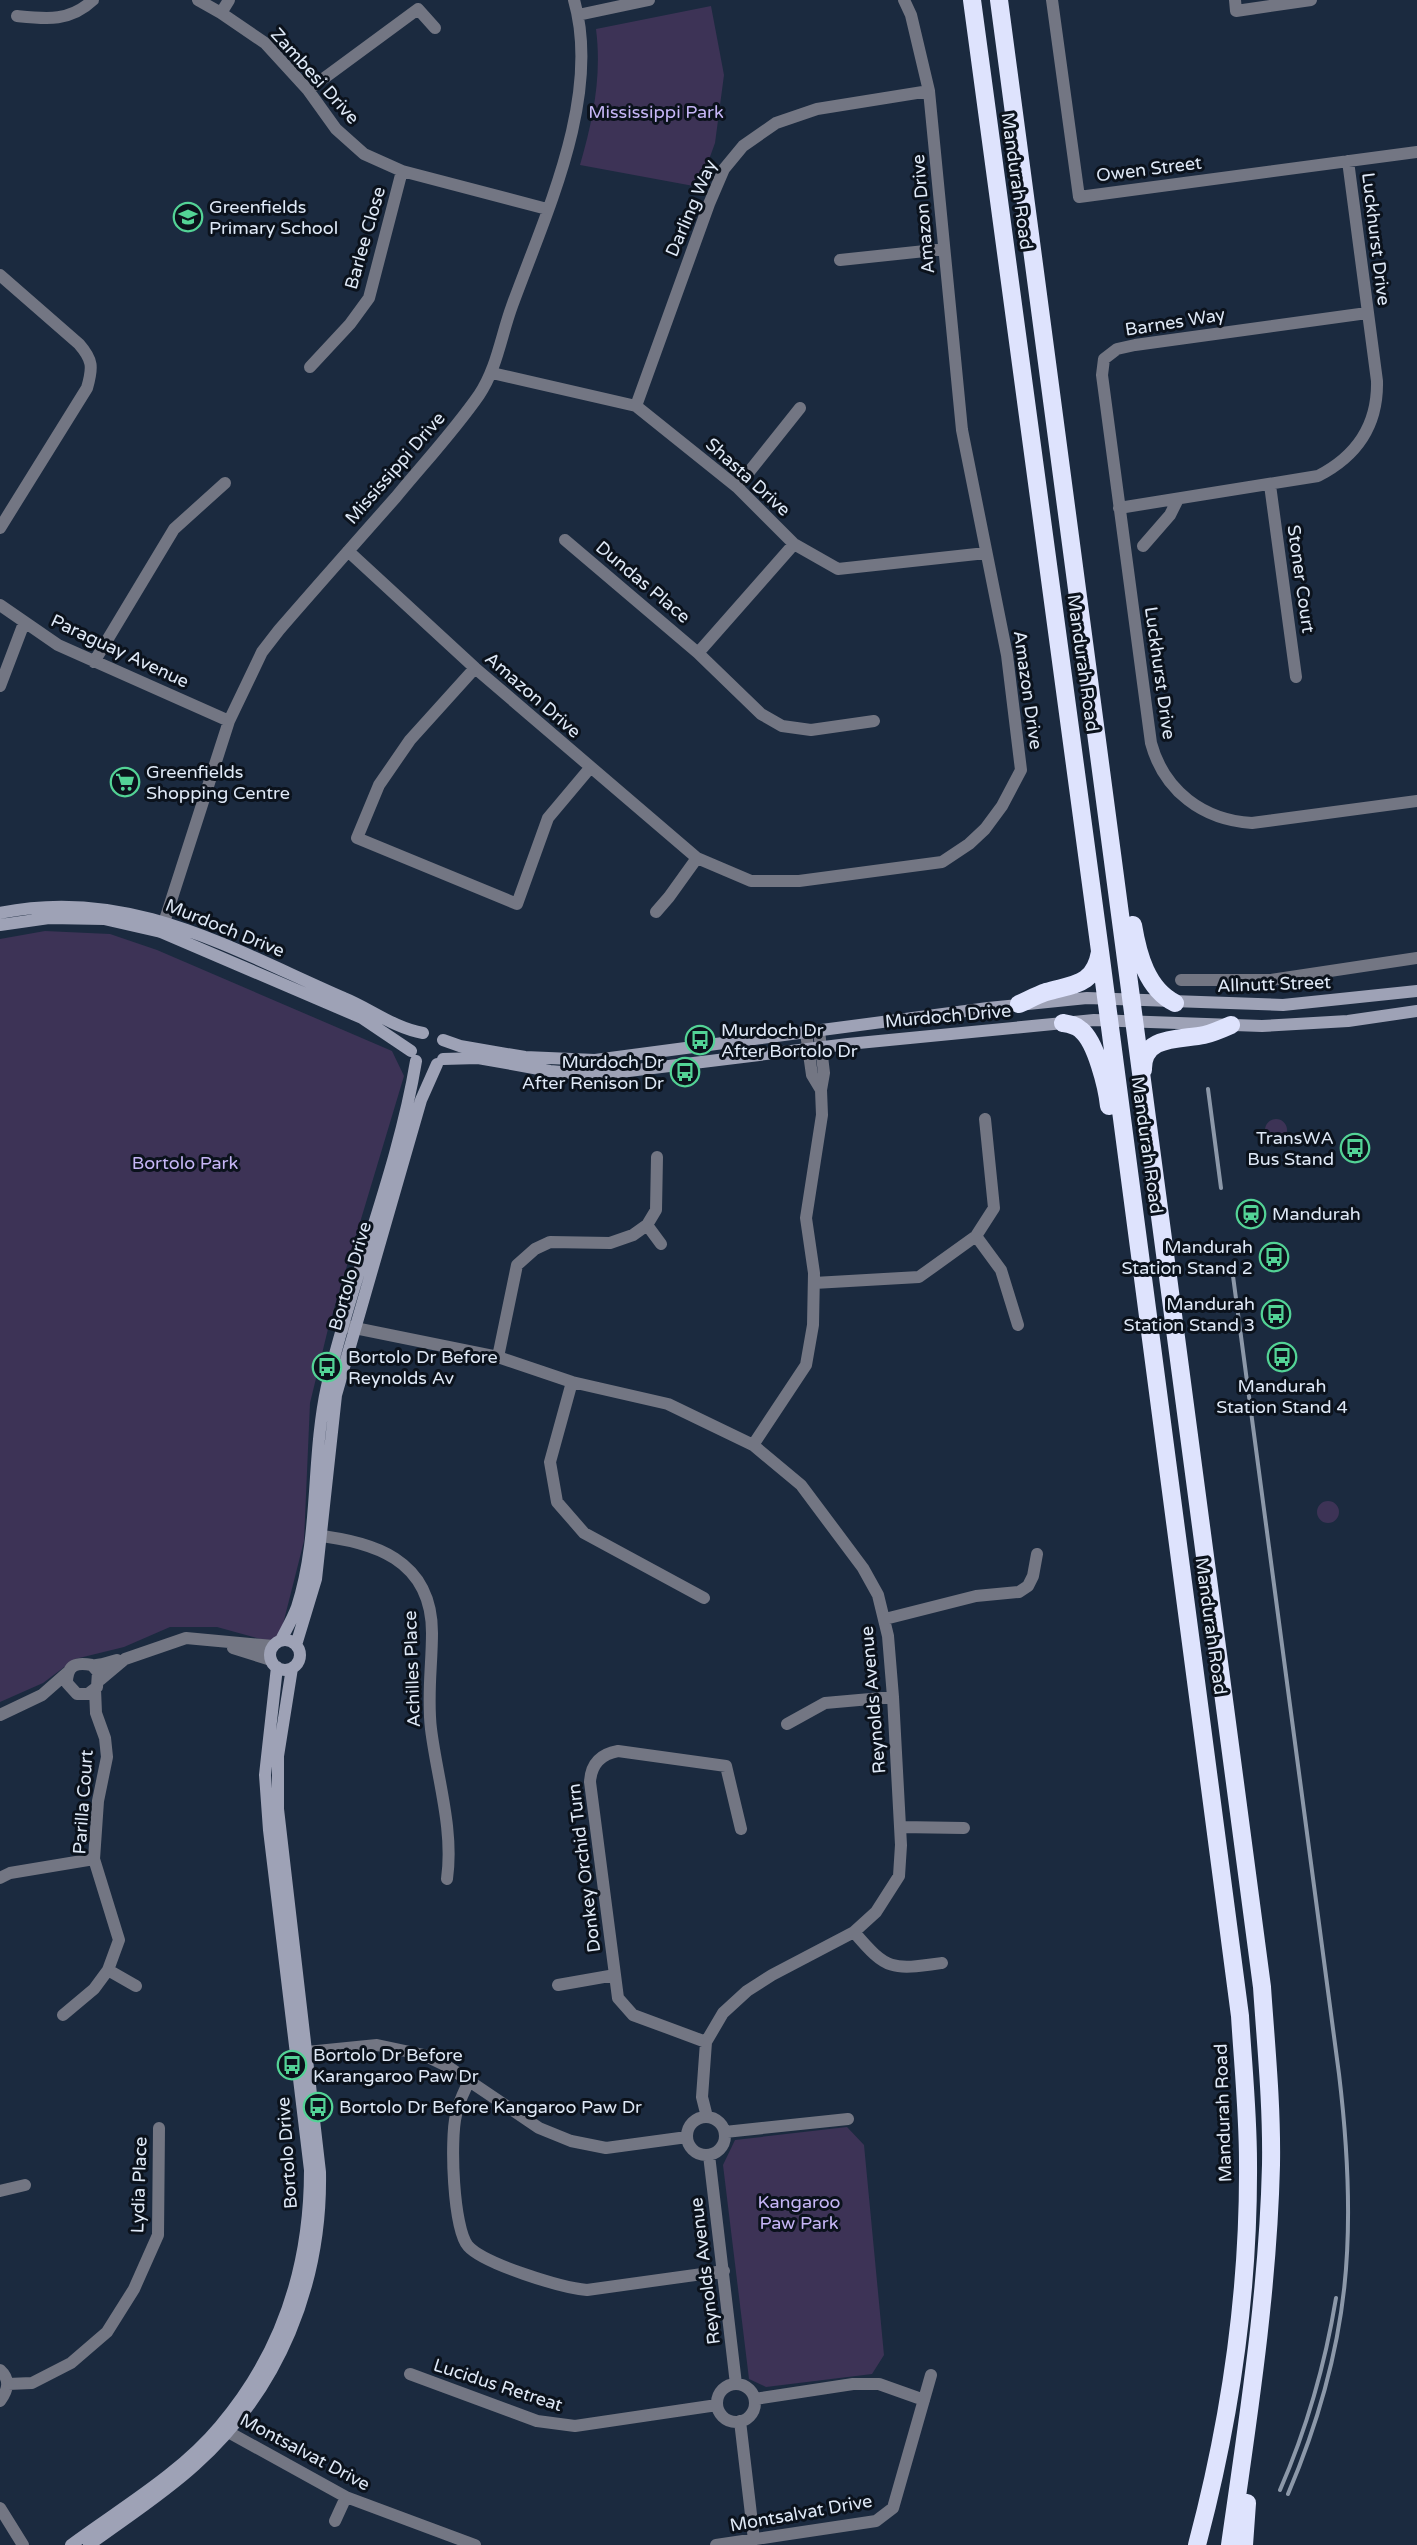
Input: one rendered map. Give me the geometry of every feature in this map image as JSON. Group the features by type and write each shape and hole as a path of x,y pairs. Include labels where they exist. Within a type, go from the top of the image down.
{"highway":[{"name":"Mandurah Road","path":"972,0 1129,1165 1240,2016 1248,2174 1240,2317 1228,2398 1197,2545"},
{"name":"Mandurah Road","path":"999,0 1254,1922 1266,2045 1270,2175 1262,2306 1230,2545"},
{"path":"1110,843 1129,901 1136,943 1145,969 1156,989 1175,1003"},
{"path":"1019,1004 1048,992 1068,988 1086,979 1096,967 1100,951"},
{"path":"1063,1023 1080,1029 1088,1040 1102,1072 1111,1117 1129,1165"},
{"path":"1143,1081 1144,1059 1157,1043 1183,1036 1207,1034 1231,1025"},
{"path":"1244,2545 1251,2458 1246,2427"}],"main road":[{"name":"Murdoch Drive","path":"0,913 50,906 106,908 163,926 367,1008 400,1028 434,1033 443,1040 460,1046 525,1057 595,1059 1019,1004 1106,998 1132,999"},
{"name":"Murdoch Drive","path":"0,925 49,918 104,918 163,926 362,1018 426,1066 440,1061 478,1058 550,1071 596,1074 808,1048 1063,1023 1135,1021"},
{"name":"Allnutt Street","path":"1132,999 1175,1003 1283,1005 1417,991"},
{"path":"1135,1021 1231,1025 1348,1022 1417,1011"},
{"path":"414,1056 414,1040 423,1033"},
{"path":"440,1061 446,1050 443,1040"},
{"name":"Bortolo Drive","path":"348,1326 410,1099 414,1056"},
{"name":"Bortolo Drive","path":"296,1645 316,1579 323,1408 421,1100 440,1061"},
{"name":"Bortolo Drive","path":"277,1643 297,1607 316,1535"},
{"path":"290,1641 296,1645 300,1658 292,1668 274,1664 277,1643 290,1641"},
{"name":"Bortolo Drive","path":"274,1664 267,1753 267,1799 302,2053"},
{"name":"Bortolo Drive","path":"89,2545 193,2467 224,2430 267,2356 285,2318 300,2271 309,2218 310,2170 302,2053 277,1780 285,1697 292,1668"},
{"name":"Bortolo Drive","path":"71,2545 224,2430"}],"street":[{"path":"17,16 54,20 86,7 93,0"},
{"name":"Zambesi Drive","path":"198,0 265,43 308,90 336,129 364,154 402,171 547,209"},
{"path":"221,13 229,0"},
{"name":"Mississippi Drive","path":"163,926 229,721 262,652 452,431 492,373 501,336 547,209 578,110 583,70 578,15 574,0"},
{"path":"578,15 649,0"},
{"name":"Amazon Drive","path":"348,551 475,668 697,858 751,881 799,881 942,862 969,844 985,829 1002,806 1021,770 1007,655 962,430 929,91 911,15 904,0"},
{"name":"Owen Street","path":"1052,0 1079,197 1348,161"},
{"path":"1235,0 1236,11 1311,0"},
{"path":"308,90 418,9 435,28"},
{"name":"Darling Way","path":"636,406 709,204 724,169 743,146 776,123 817,109 929,91"},
{"name":"Luckhurst Drive","path":"1417,152 1348,161 1377,400 1374,417 1364,438 1355,449 1331,469 1318,476 1119,508 1151,744 1155,758 1173,788 1208,813 1237,822 1252,823 1417,801"},
{"name":"Barlee Close","path":"310,367 350,324 369,298 402,171"},
{"path":"840,260 944,249"},
{"path":"0,276 79,344 90,356 92,373 87,388 0,528"},
{"name":"Barnes Way","path":"1119,508 1102,375 1104,359 1117,349 1135,345 1367,313"},
{"name":"Shasta Drive","path":"492,373 636,406 737,487 794,544 838,569 986,553"},
{"path":"737,487 800,408"},
{"path":"94,662 174,529 225,483"},
{"name":"Stoner Court","path":"1270,485 1296,677"},
{"path":"1143,546 1170,515 1178,499"},
{"name":"Dundas Place","path":"565,540 698,652 761,714 782,726 811,730 874,722"},
{"path":"698,652 794,544"},
{"name":"Paraguay Avenue","path":"0,605 58,645 229,721"},
{"path":"0,686 24,623"},
{"path":"475,668 410,740 379,785 357,838 517,904 548,818 590,768"},
{"path":"656,912 697,858"},
{"path":"1181,980 1270,980 1417,958"},
{"path":"753,1445 806,1365 813,1324 814,1283 806,1218 820,1129 824,1073 819,1031"},
{"path":"806,1033 812,1075 821,1090"},
{"path":"814,1283 919,1277 976,1236 994,1208 986,1119"},
{"path":"498,1357 517,1265 529,1254 550,1242 610,1243 633,1235 647,1225 656,1210 657,1157"},
{"path":"647,1225 661,1244"},
{"path":"976,1236 1001,1270 1018,1325"},
{"name":"Reynolds Avenue","path":"348,1326 498,1357 572,1382 669,1404 753,1445 801,1485 863,1568 878,1595 885,1619 893,1697 900,1827 898,1876 876,1912 854,1932 747,1991 723,2013 706,2042 701,2088 707,2117"},
{"path":"572,1382 550,1462 557,1502 584,1533 704,1598"},
{"name":"Achilles Place","path":"316,1535 358,1541 388,1553 413,1574 427,1599 432,1631 430,1713 449,1850 447,1879"},
{"path":"885,1619 976,1596 1019,1592 1028,1586 1034,1576 1037,1554"},
{"path":"0,1715 42,1695 73,1665 80,1662 93,1665 125,1659 186,1638 277,1643"},
{"path":"215,1641 274,1664"},
{"path":"42,1695 75,1692 88,1694 125,1659"},
{"path":"93,1665 98,1672 97,1684"},
{"path":"67,1673 67,1683 75,1692"},
{"name":"Parilla Court","path":"63,2015 94,1989 108,1970 119,1940 94,1859 98,1801 107,1757 105,1738 96,1713 97,1684"},
{"name":"Parilla Court","path":"75,1692 96,1713"},
{"path":"787,1724 825,1703 893,1697"},
{"name":"Donkey Orchid Turn","path":"706,2042 633,2015 618,1998 590,1782 594,1765 608,1753 636,1751 726,1766 741,1829"},
{"path":"900,1827 964,1828"},
{"path":"0,1878 10,1873 94,1859"},
{"path":"854,1932 879,1960 890,1965 902,1968 942,1964"},
{"path":"108,1970 136,1986"},
{"path":"558,1985 615,1974"},
{"path":"302,2053 358,2046 392,2047 424,2055 469,2081 539,2128 571,2141 606,2148 687,2137"},
{"path":"469,2081 455,2116 454,2160 459,2226 467,2244 479,2255 567,2288 587,2290 724,2271"},
{"path":"707,2117 721,2123 725,2132 725,2141 719,2150 709,2155 695,2151 687,2137 691,2124 707,2117"},
{"path":"725,2132 848,2119"},
{"name":"Lydia Place","path":"8,2384 32,2383 71,2363 107,2332 134,2289 158,2235 159,2128"},
{"name":"Reynolds Avenue","path":"709,2155 736,2384"},
{"path":"0,2191 25,2185"},
{"path":"0,2370 8,2384 0,2401"},
{"name":"Lucidus Retreat","path":"410,2374 537,2421 558,2426 575,2426 717,2405"},
{"name":"Montsalvat Drive","path":"716,2545 876,2521 885,2516 893,2508 931,2375"},
{"path":"736,2384 748,2388 755,2400 750,2415 740,2421 723,2416 717,2405 720,2393 736,2384"},
{"path":"755,2400 853,2384 879,2384 924,2400"},
{"path":"740,2421 754,2540"},
{"name":"Montsalvat Drive","path":"224,2430 346,2497 475,2545"},
{"path":"335,2521 346,2497"},
{"path":"0,2508 23,2545"}],"green space":[{"name":"Mississippi Park","path":"711,6 724,75 715,143 699,187 580,165 589,131 597,81 596,29"},
{"name":"Bortolo Park","path":"45,931 110,934 157,950 392,1051 404,1076 328,1329 310,1403 304,1541 278,1644 217,1627 170,1627 124,1647 75,1659 43,1683 0,1702 0,939"},
{"path":"1276,1119 1284,1122 1287,1130 1284,1138 1276,1141 1268,1138 1265,1130 1268,1122"},
{"path":"1328,1501 1338,1508 1339,1512 1332,1522 1328,1523 1318,1516 1317,1512 1324,1502"},
{"name":"Kangaroo Paw Park","path":"847,2127 864,2145 884,2355 872,2374 766,2387 749,2379 723,2165 735,2140"}],"railway":[{"path":"1208,1089 1221,1188"},
{"path":"1233,1276 1339,2074 1348,2185 1348,2237 1337,2338 1309,2440 1288,2494"},
{"path":"1280,2490 1299,2443 1314,2396 1336,2298"}],"place":[{"name":"Greenfields Primary School","path":"188,217"},
{"name":"Greenfields Shopping Centre","path":"125,782"},
{"name":"Murdoch Dr After Bortolo Dr","path":"700,1040"},
{"name":"Murdoch Dr After Renison Dr","path":"685,1072"},
{"name":"TransWA Bus Stand","path":"1355,1148"},
{"name":"Mandurah","path":"1251,1214"},
{"name":"Mandurah Station Stand 2","path":"1274,1257"},
{"name":"Mandurah Station Stand 3","path":"1276,1314"},
{"name":"Mandurah Station Stand 4","path":"1282,1357"},
{"name":"Bortolo Dr Before Reynolds Av","path":"327,1367"},
{"name":"Bortolo Dr Before Karangaroo Paw Dr","path":"292,2065"},
{"name":"Bortolo Dr Before Kangaroo Paw Dr","path":"318,2107"}]}
